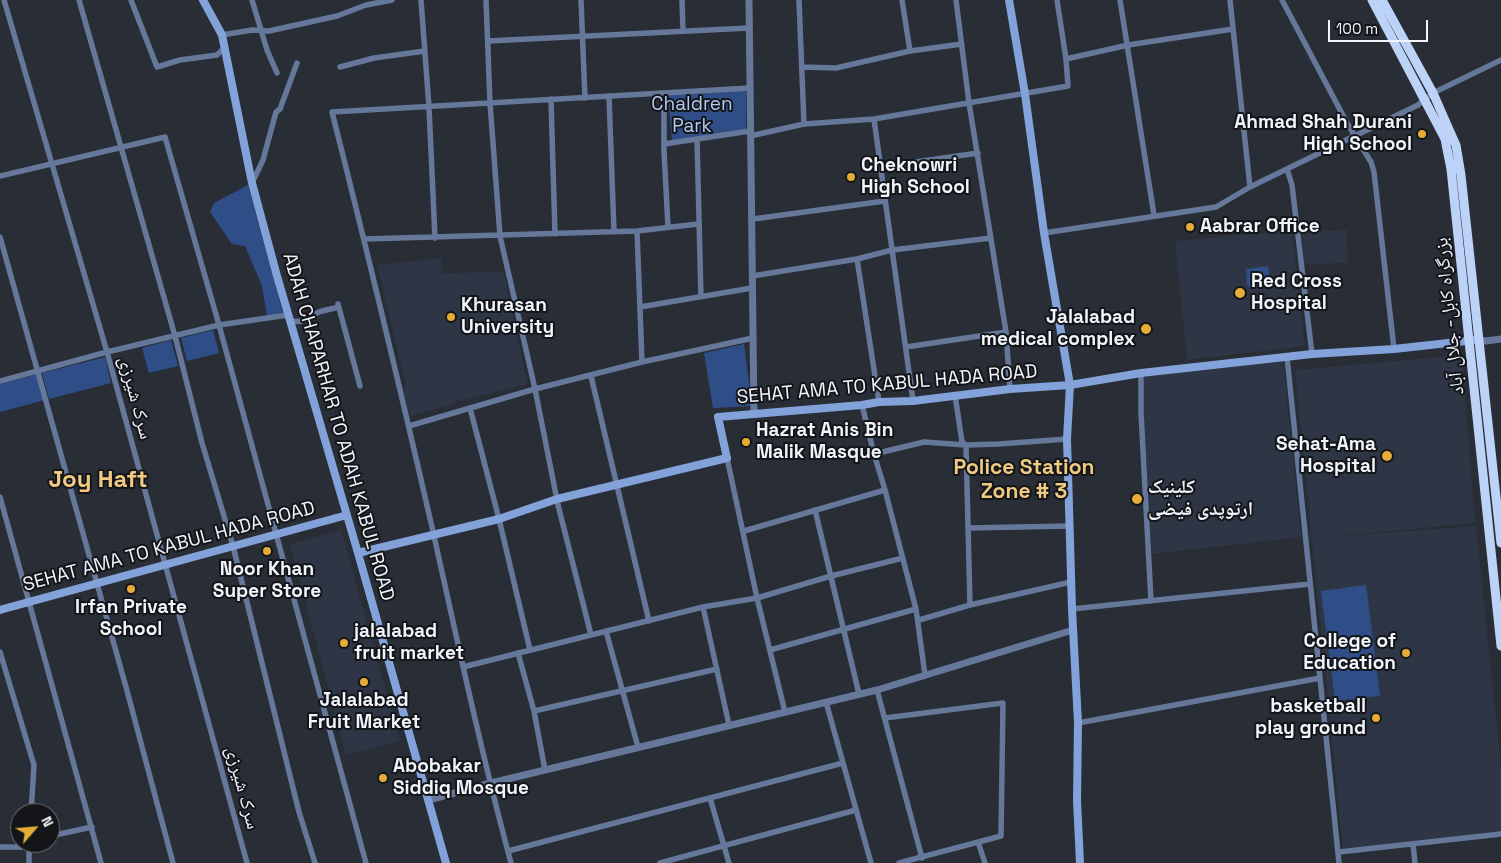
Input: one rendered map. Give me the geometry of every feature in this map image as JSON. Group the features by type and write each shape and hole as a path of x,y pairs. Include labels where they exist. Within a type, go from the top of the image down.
{"highway":[{"name":"بزرگراه کابل- جلال آباد","path":"1372,0 1444,139 1451,169 1501,645"},
{"name":"بزرگراه کابل- جلال آباد","path":"1382,0 1433,93 1456,145 1461,175 1501,543"}],"main road":[{"name":"ADAH CHAPARHAR TO ADAH KABUL ROAD","path":"203,0 222,35 252,183 288,318 358,553 446,863"},
{"path":"1009,0 1025,94 1044,233 1070,385 1067,439 1072,609 1078,723 1077,800 1080,863"},
{"name":"SEHAT AMA TO KABUL HADA ROAD","path":"727,458 718,417 754,412 913,401 1010,389 1070,385 1141,373 1312,354 1394,349 1479,340"},
{"path":"358,553 500,519 557,499 727,458"},
{"name":"SEHAT AMA TO KABUL HADA ROAD","path":"0,610 346,515"}],"street":[{"name":"سرک شیرزی","path":"4,0 107,352 247,863"},
{"path":"79,0 175,336 202,443 233,546 297,803 314,863"},
{"path":"131,0 157,68 180,60 217,55 224,48"},
{"path":"252,0 267,50 277,72"},
{"path":"222,35 252,30 269,31 336,16 366,5 392,0"},
{"path":"421,0 429,107 435,238"},
{"path":"486,0 490,103 500,236 535,389 557,499 591,635"},
{"path":"581,0 585,98"},
{"path":"682,0 682,31"},
{"path":"749,0 754,412"},
{"path":"799,0 804,124"},
{"path":"902,0 910,51"},
{"path":"956,0 969,103 1006,332 1010,389"},
{"path":"664,144 750,134 804,124 874,119 1068,86 1057,0"},
{"path":"1120,0 1154,215"},
{"path":"1230,0 1250,187"},
{"path":"1282,0 1347,123 1371,162 1374,172 1394,349"},
{"path":"488,41 749,28"},
{"path":"1066,59 1128,45 1233,29"},
{"path":"802,67 836,68 910,51 962,44"},
{"path":"340,67 374,58 425,51"},
{"path":"1044,233 1216,207 1250,187 1424,101 1433,93 1501,60"},
{"path":"252,183 263,160 276,112 280,109 297,63"},
{"path":"511,863 463,667 364,239 332,112 750,88"},
{"path":"664,93 664,144 668,228"},
{"path":"609,96 614,232"},
{"path":"551,99 555,234"},
{"path":"874,119 913,401"},
{"path":"0,176 165,137 219,325 366,863"},
{"path":"697,140 701,297"},
{"path":"880,167 978,153"},
{"path":"1287,169 1292,184 1312,354"},
{"path":"753,219 885,201"},
{"path":"364,239 637,231 698,224"},
{"path":"637,231 642,362"},
{"path":"0,237 173,863"},
{"path":"752,276 857,259 892,250 991,238"},
{"path":"857,259 879,402"},
{"path":"640,307 752,288"},
{"path":"0,381 107,352 219,325 288,318 295,323 307,320 318,313 338,305 360,386"},
{"path":"906,347 1006,332"},
{"path":"408,426 535,389 642,362 754,338"},
{"path":"1479,340 1501,339"},
{"path":"1287,357 1340,863"},
{"path":"1141,373 1141,414 1151,601"},
{"path":"590,376 649,621"},
{"path":"955,395 962,442 966,445 970,605"},
{"path":"862,405 919,620 925,675"},
{"path":"470,408 500,519 530,650"},
{"path":"874,454 924,442 966,445 1067,439"},
{"path":"727,458 757,598 785,712"},
{"path":"744,531 885,490"},
{"path":"0,497 101,863"},
{"path":"815,510 859,694"},
{"path":"968,528 1069,526"},
{"path":"463,667 703,607 757,598 831,576 903,558"},
{"path":"919,620 970,605 1071,582"},
{"path":"1072,609 1310,584"},
{"path":"703,607 729,725"},
{"path":"770,650 916,610"},
{"path":"429,800 491,783 877,690 1073,630"},
{"path":"606,631 638,747"},
{"path":"0,652 34,765 32,803"},
{"path":"518,653 534,711 545,770"},
{"path":"534,711 717,669"},
{"path":"1078,723 1320,678"},
{"path":"877,690 922,858"},
{"path":"826,702 871,863"},
{"path":"885,718 1003,704 1001,836 899,863"},
{"path":"508,851 843,763"},
{"path":"710,798 729,863"},
{"path":"660,863 856,810"},
{"path":"60,834 92,827"},
{"path":"1339,852 1501,834"},
{"path":"978,842 986,863"},
{"path":"1413,844 1415,863"}],"shaded area":[{"name":"Red Cross Hospital","path":"1292,230 1305,346 1187,360 1175,241"},
{"path":"1347,230 1348,263 1304,264 1302,232"},
{"name":"Khurasan University","path":"441,258 442,273 504,272 527,384 460,401 454,396 456,403 410,416 403,388 406,386 377,265"},
{"name":"College of Education","path":"1462,355 1475,523 1328,537 1476,526 1501,767 1501,832 1343,849 1295,370"},
{"path":"1283,360 1301,537 1152,554 1141,373"},
{"name":"jalalabad fruit market","path":"341,530 400,741 346,755 290,544"}],"green space":[{"name":"Chaldren Park","path":"746,89 746,130 672,141 668,95"},
{"path":"248,185 283,313 267,316 262,286 245,246 232,244 210,212 214,203"},
{"path":"1268,266 1271,285 1251,288 1247,285 1246,269"},
{"path":"213,330 219,353 187,361 181,338"},
{"path":"171,340 178,366 149,373 142,348"},
{"path":"744,344 752,406 713,408 704,353"},
{"path":"105,357 111,383 49,399 42,373"},
{"path":"38,374 45,400 0,412 0,384"},
{"path":"1366,585 1380,696 1335,701 1321,591"}],"place":[{"name":"Ahmad Shah Durani High School","path":"1422,134"},
{"name":"Cheknowri High School","path":"851,177"},
{"name":"Aabrar Office","path":"1190,227"},
{"name":"Red Cross Hospital","path":"1240,293"},
{"name":"Khurasan University","path":"451,317"},
{"name":"Jalalabad medical complex","path":"1146,329"},
{"name":"Hazrat Anis Bin Malik Masque","path":"746,442"},
{"name":"Sehat-Ama Hospital","path":"1387,456"},
{"name":"کلینیک ارتوپدی فیضی","path":"1137,499"},
{"name":"Noor Khan Super Store","path":"267,551"},
{"name":"Irfan Private School","path":"131,589"},
{"name":"jalalabad fruit market","path":"344,643"},
{"name":"College of Education","path":"1406,653"},
{"name":"Jalalabad Fruit Market","path":"364,682"},
{"name":"basketball play ground","path":"1376,718"},
{"name":"Abobakar Siddiq Mosque","path":"383,778"}],"district":[{"name":"Joy Haft","path":"98,480"},
{"name":"Police Station Zone # 3","path":"1024,480"}]}
